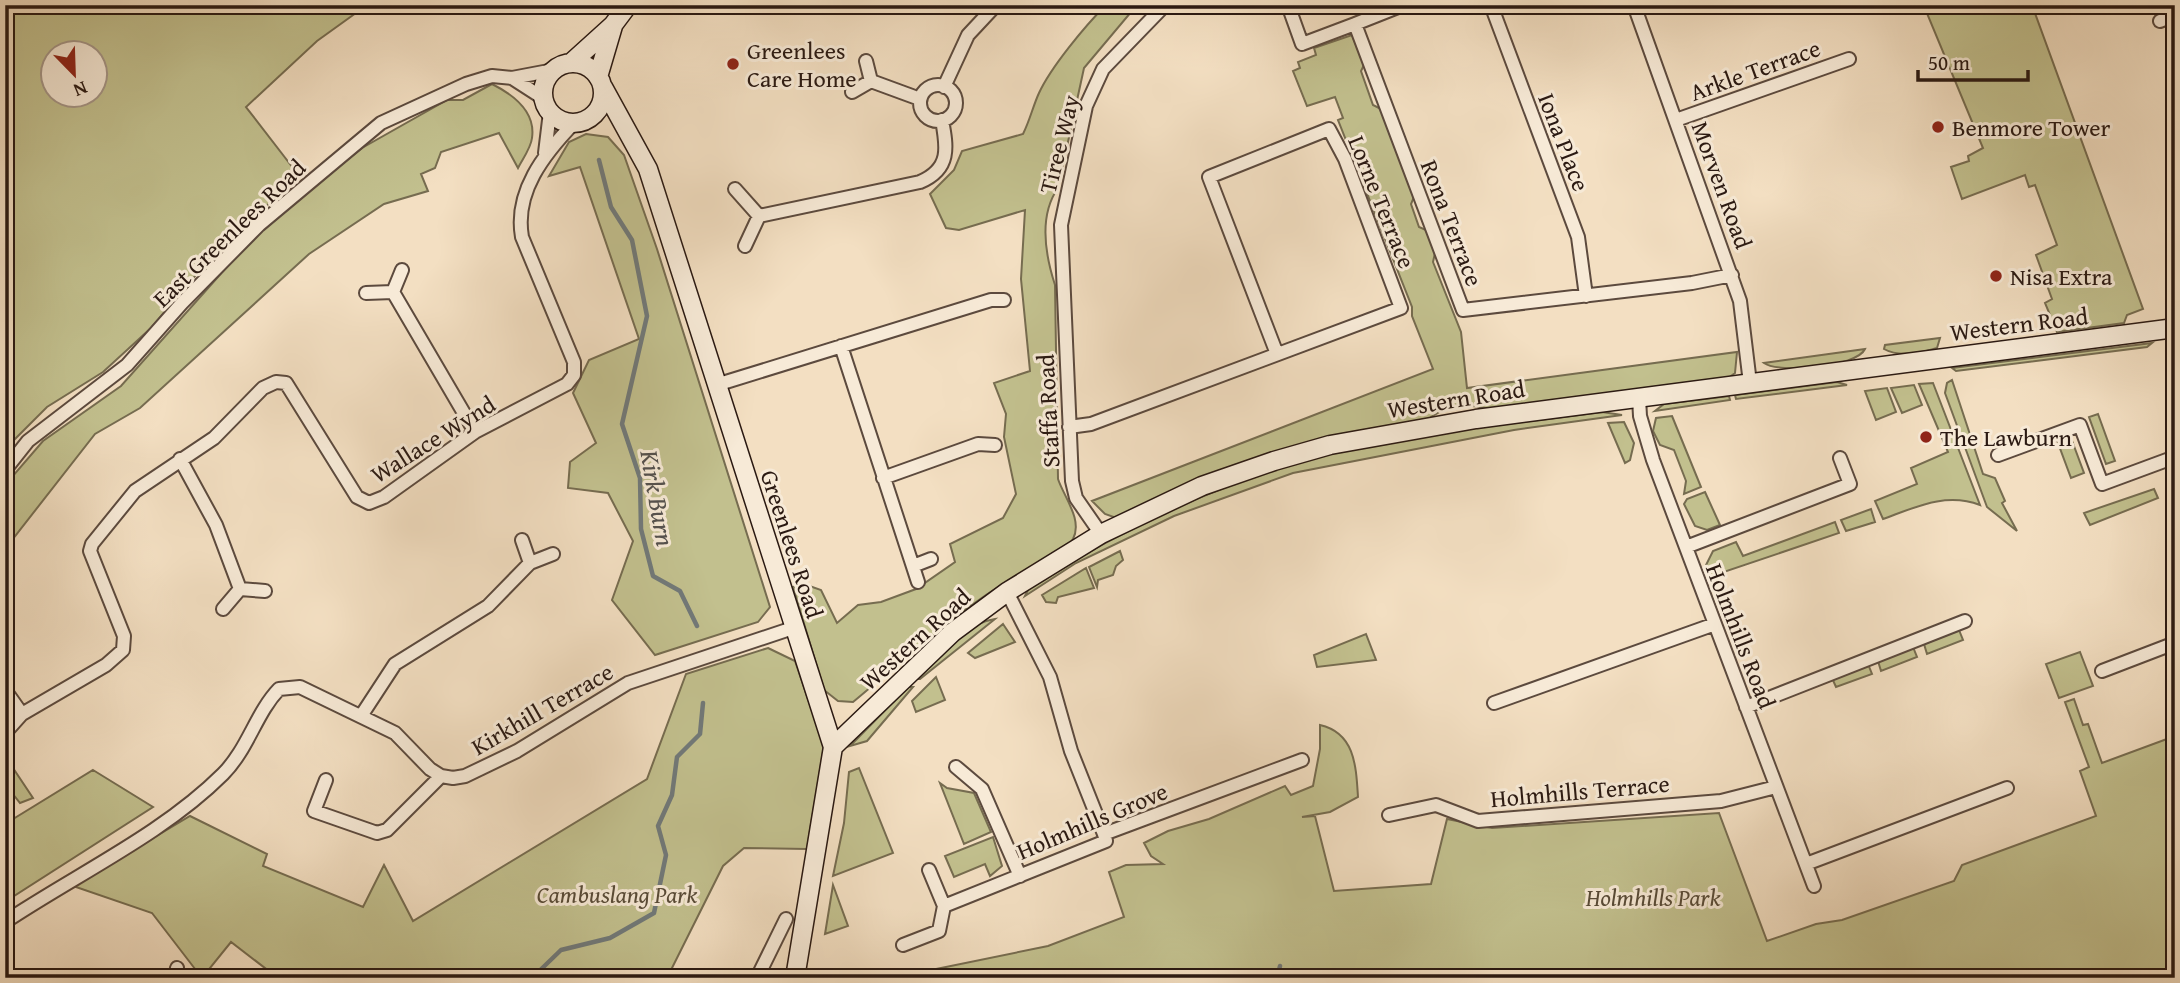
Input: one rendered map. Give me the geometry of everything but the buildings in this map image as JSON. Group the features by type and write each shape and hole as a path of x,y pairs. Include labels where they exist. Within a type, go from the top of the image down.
{"street":[{"path":"547,105 547,78 554,70 571,63 613,26 628,5"},
{"name":"Tiree Way","path":"1063,278 1061,225 1086,106 1104,69 1165,5"},
{"path":"1288,5 1302,44 1403,5"},
{"name":"Iona Place","path":"1491,5 1578,237 1586,296"},
{"name":"Morven Road","path":"1634,5 1740,301 1749,383"},
{"path":"944,87 968,35 990,7"},
{"path":"2160,21 2175,15"},
{"name":"Rona Terrace","path":"1355,24 1463,310 1732,275"},
{"path":"582,120 603,98 601,82 613,26"},
{"name":"Arkle Terrace","path":"1676,120 1849,59"},
{"path":"866,61 871,81"},
{"path":"571,63 582,64 601,82"},
{"name":"East Greenlees Road","path":"5,470 28,441 127,365 182,303 259,225 382,123 466,84 492,76 512,78 554,70"},
{"path":"512,78 547,105 557,118 582,120 630,136"},
{"path":"871,81 920,99"},
{"path":"852,92 871,81"},
{"name":"Greenlees Road","path":"601,82 648,169 833,747 795,978"},
{"path":"944,87 953,94 955,104 951,114 942,120 925,116 920,99 927,89 944,87"},
{"name":"Wallace Wynd","path":"545,153 547,105"},
{"name":"Wallace Wynd","path":"5,733 22,714 106,665 123,650 124,636 90,551 92,544 135,491 214,438 263,388 276,382 286,383 362,502 369,503 384,497 475,432 567,384 574,375 574,362 522,237 519,222 526,191 545,153 582,120"},
{"path":"759,216 928,179 946,158 948,150 942,120"},
{"name":"Lorne Terrace","path":"1069,428 1091,424 1401,308 1345,159 1329,129 1209,177 1277,354"},
{"path":"735,189 759,216"},
{"path":"745,246 759,216"},
{"path":"393,292 402,270"},
{"name":"Staffa Road","path":"1063,278 1069,428 1076,498 1101,534"},
{"path":"393,292 475,432"},
{"path":"366,293 393,292"},
{"path":"716,385 991,300 1004,300"},
{"name":"Western Road","path":"833,747 953,632 1007,592 1101,534 1202,486 1330,445 1476,419 2175,328"},
{"path":"841,346 918,582"},
{"name":"Holmhills Road","path":"1639,398 1640,416 1653,460 1814,886"},
{"path":"1998,455 2080,425 2102,484 2175,457"},
{"path":"883,478 978,444 995,445"},
{"path":"1686,547 1850,484 1840,458"},
{"path":"180,459 216,525 240,589"},
{"path":"522,540 530,563"},
{"path":"361,716 396,664 488,606 530,563 553,554"},
{"path":"913,566 931,559"},
{"path":"240,589 265,591"},
{"path":"223,609 240,589"},
{"path":"1007,592 1050,677 1071,751 1104,834"},
{"path":"1746,707 1965,621"},
{"path":"1494,703 1714,624"},
{"name":"Kirkhill Terrace","path":"441,776 465,776 517,751 628,683 793,628"},
{"path":"2102,671 2175,643"},
{"path":"5,922 199,797 235,760 255,730 269,699 279,689 300,687 395,733 441,776 387,830 377,833 314,811 326,780"},
{"path":"5,690 22,714"},
{"name":"Holmhills Grove","path":"956,767 982,789 1020,876 1106,841 1104,834 1302,760"},
{"name":"Holmhills Terrace","path":"1390,815 1436,805 1479,821 1721,801 1776,787"},
{"path":"1806,864 2007,788"},
{"path":"903,945 939,931 944,906 929,870"},
{"path":"944,906 1020,876"},
{"path":"757,978 786,919"}],"green space":[{"path":"5,5 367,5 317,41 246,107 300,177 222,244 151,328 103,372 47,407 5,449"},
{"path":"1106,5 1137,5 1084,68 1058,188 1048,210 1046,222 1047,248 1055,285 1058,479 1076,524 1073,539 1056,555 997,587 954,618 853,702 838,701 824,690 793,587 804,584 821,590 837,623 858,605 881,602 916,589 955,562 950,544 1003,518 1016,494 1004,437 1006,414 994,383 1030,371 1021,279 1025,210 959,230 946,228 930,194 954,170 962,151 1023,134 1039,93 1052,71"},
{"path":"1931,5 2032,5 2143,309 2127,315 2124,323 2057,332 2045,303 2052,299 2036,255 2057,245 2035,185 2029,187 2025,175 1962,199 1951,167 1969,161 1968,156 1983,148 1926,11"},
{"path":"1352,35 1364,65 1361,71 1373,105 1381,109 1414,197 1411,204 1419,227 1426,230 1435,253 1433,262 1461,332 1467,388 1737,352 1735,373 1724,381 1497,412 1469,406 1450,408 1425,422 1318,445 1122,520 1105,514 1092,501 1433,369 1412,316 1412,307 1338,120 1343,118 1335,97 1307,106 1293,71 1300,68 1298,62 1316,55 1314,48"},
{"path":"492,84 514,98 530,120 531,142 518,168 499,133 441,152 435,168 421,174 428,191 384,204 309,254 140,408 95,434 5,549 5,485 43,441 121,386 250,241 292,203 362,148 447,100 463,100"},
{"path":"586,134 608,137 624,155 657,249 770,607 758,622 655,655 612,600 633,541 608,493 568,488 570,462 596,443 573,393 589,360 639,339 580,167 549,176 569,142"},
{"path":"1940,338 1937,348 1917,353 1904,354 1884,349 1885,345"},
{"path":"2152,343 2147,347 1956,371 1952,368"},
{"path":"1865,349 1848,360 1817,367 1785,368 1764,363"},
{"path":"1952,380 1983,474 1995,478 2005,501 2002,503 2017,531 1987,507 1945,393 1947,383"},
{"path":"1837,382 1847,385 1736,399 1735,395"},
{"path":"1933,383 1980,505 1967,501 1943,501 1919,506 1883,519 1875,501 1917,484 1911,468 1948,452 1919,384"},
{"path":"1914,385 1922,405 1902,413 1891,388"},
{"path":"1887,388 1896,412 1876,420 1865,391"},
{"path":"1729,396 1730,400 1655,411 1664,404"},
{"path":"1602,412 1622,415 1514,430 1293,473 1174,516 1076,563 1025,596 1029,588 1138,526 1214,492 1293,464 1400,439"},
{"path":"2098,414 2115,461 2106,464 2089,417"},
{"path":"1672,416 1701,487 1684,494 1686,481 1674,450 1660,445 1653,431 1656,418"},
{"path":"1624,422 1634,443 1630,460 1625,463 1608,423"},
{"path":"2071,438 2084,473 2071,478 2058,443"},
{"path":"2154,489 2158,498 2090,525 2084,513"},
{"path":"1705,492 1720,525 1707,530 1695,526 1684,504 1687,499"},
{"path":"1871,509 1875,522 1846,531 1841,520"},
{"path":"1835,522 1839,533 1709,577 1706,565 1713,551 1736,542 1743,556"},
{"path":"1120,551 1123,560 1116,566 1113,575 1098,580 1097,587 1089,567"},
{"path":"1086,568 1094,588 1058,597 1056,603 1046,602 1042,595"},
{"path":"995,619 920,679 917,679 962,634"},
{"path":"1003,624 1015,642 975,658 968,653"},
{"path":"1959,630 1963,640 1927,654 1924,644"},
{"path":"1366,634 1376,660 1317,667 1314,655"},
{"path":"1913,647 1917,657 1881,671 1878,661"},
{"name":"Cambuslang Park","path":"768,648 795,661 824,746 807,849 744,848 723,866 667,978 278,978 231,942 202,978 152,913 73,886 190,816 267,854 263,866 363,907 384,865 413,921 647,779 686,674"},
{"path":"2080,652 2093,686 2059,698 2046,664"},
{"path":"1868,664 1872,674 1836,687 1832,678"},
{"path":"936,677 945,700 916,712 912,701"},
{"path":"908,687 913,687 867,741 850,746"},
{"name":"Holmhills Park","path":"2074,699 2083,725 2088,724 2102,763 2175,736 2175,978 892,978 1048,946 1124,917 1109,872 1126,865 1163,864 1151,856 1144,843 1168,831 1209,819 1285,786 1291,795 1313,786 1320,749 1320,725 1332,729 1347,743 1354,763 1357,785 1358,797 1330,812 1302,817 1315,816 1334,891 1431,884 1447,819 1492,828 1719,813 1767,941 1816,924 1842,920 1954,881 1962,865 2096,816 2080,771 2089,767 2065,702"},
{"path":"7,759 33,798 20,803 5,784"},
{"path":"859,768 893,853 833,876 844,823 849,772"},
{"path":"93,770 153,807 14,896 5,889 5,824"},
{"path":"940,783 947,788 974,793 991,832 964,844"},
{"path":"993,837 1002,866 990,876 985,864 954,877 945,856"},
{"path":"833,885 848,926 825,934"}],"waterway":[{"name":"Kirk Burn","path":"599,160 611,207 632,240 647,316 622,424 640,478 641,529 653,576 680,591 697,626"},
{"name":"Kirk Burn","path":"532,978 561,950 610,938 654,913 666,855 658,826 672,795 677,757 700,734 703,703"},
{"path":"1277,978 1280,966"},
{"path":"1333,978 1336,973"}],"place":[{"name":"Greenlees Care Home","path":"733,64"},
{"name":"Benmore Tower","path":"1938,127"},
{"name":"Nisa Extra","path":"1996,276"},
{"name":"The Lawburn","path":"1926,437"}]}
